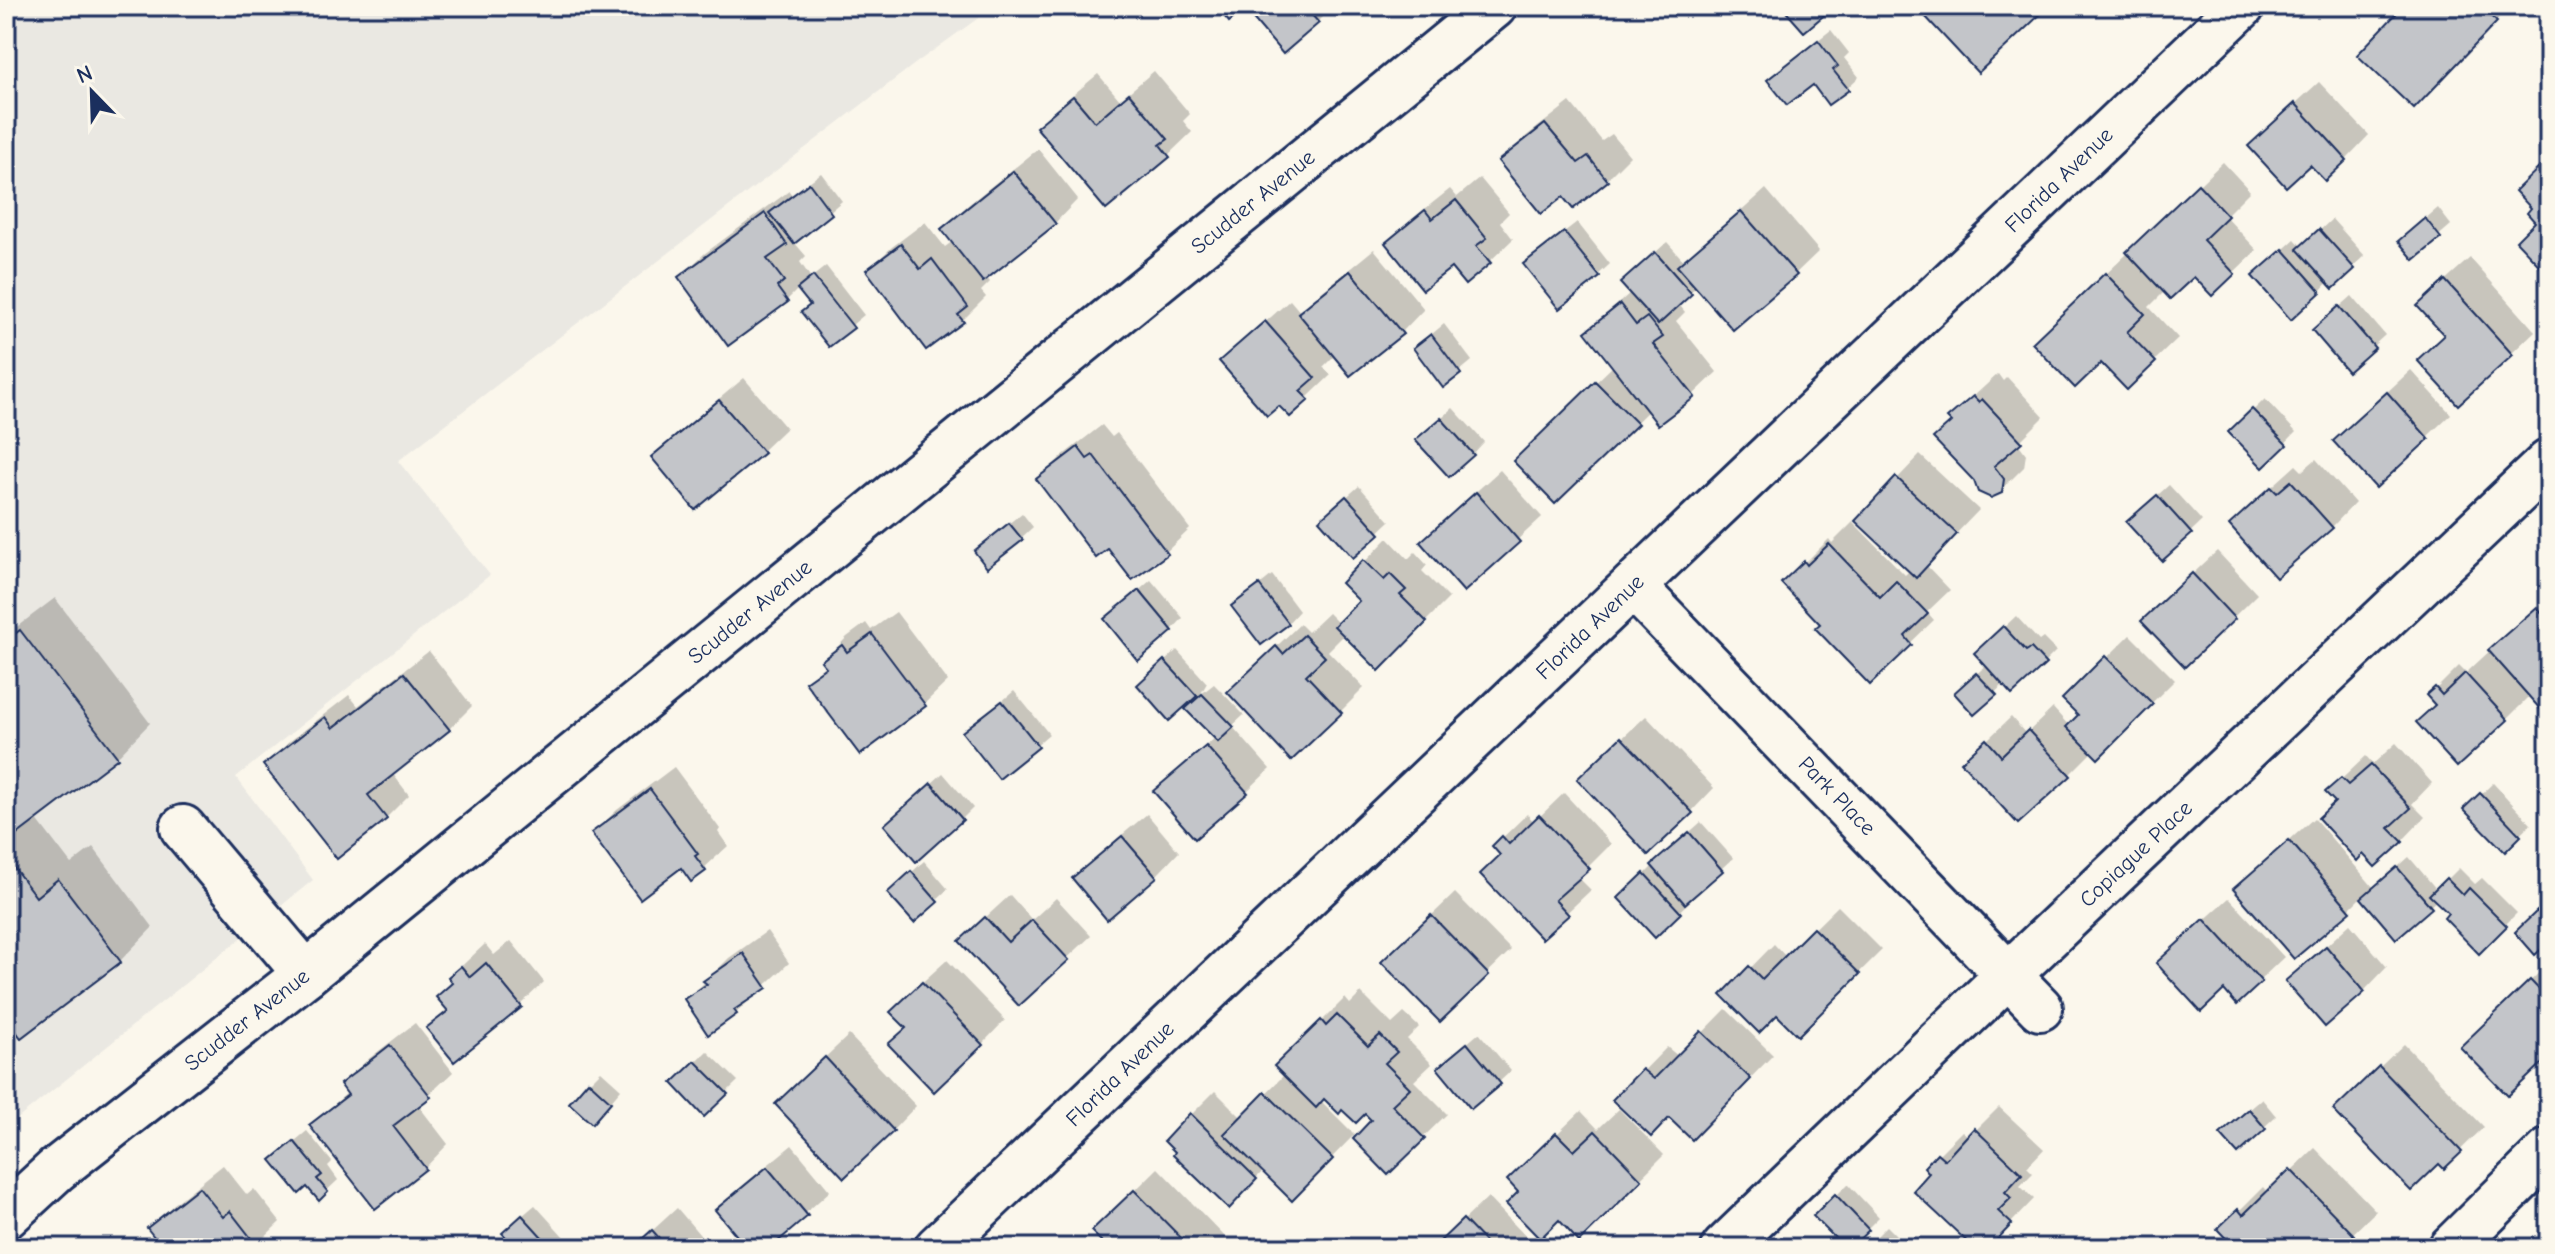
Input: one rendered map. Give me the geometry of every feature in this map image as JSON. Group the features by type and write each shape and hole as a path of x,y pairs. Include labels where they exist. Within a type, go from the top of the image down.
{"street":[{"name":"Scudder Avenue","path":"6,1216 56,1170 306,974 1494,6"},
{"name":"Florida Avenue","path":"937,1248 2242,6"},
{"name":"Copiague Place","path":"1724,1248 2549,462"},
{"name":"Park Place","path":"1633,586 2040,1008"},
{"path":"183,828 306,974"},
{"path":"2451,1248 2549,1151"}],"shaded area":[{"path":"6,6 995,6 916,63 398,461 490,575 236,777 313,880 6,1125"}],"building":[{"path":"1216,6 1304,6 1319,23 1283,54 1245,9 1229,22"},
{"path":"1781,6 1835,6 1804,32"},
{"path":"1934,6 2041,6 2045,10 1978,73 1924,15"},
{"path":"2480,6 2497,22 2414,109 2357,55 2396,14 2391,8"},
{"path":"1818,40 1838,66 1833,70 1849,90 1828,105 1813,85 1787,105 1767,80"},
{"path":"1129,93 1168,139 1160,145 1170,157 1106,210 1036,127 1073,96 1095,122"},
{"path":"2295,103 2347,160 2325,181 2310,165 2286,187 2248,146"},
{"path":"1545,124 1578,163 1588,156 1608,181 1573,209 1563,197 1541,214 1498,161"},
{"path":"2549,158 2549,276 2516,241 2535,222 2527,213 2531,208 2515,191"},
{"path":"1013,171 1056,224 983,282 941,229"},
{"path":"809,183 832,214 794,244 769,213"},
{"path":"2198,184 2228,216 2203,240 2235,274 2212,296 2194,277 2170,299 2126,252"},
{"path":"1456,200 1487,238 1476,246 1491,263 1465,285 1451,268 1423,290 1385,243 1425,210 1432,219"},
{"path":"1741,211 1797,275 1733,330 1677,266"},
{"path":"765,213 787,245 767,259 784,281 777,287 788,302 728,346 678,277"},
{"path":"2425,218 2441,238 2414,260 2398,241"},
{"path":"2319,229 2355,269 2333,289 2297,249"},
{"path":"1564,232 1600,277 1559,309 1523,264"},
{"path":"901,244 920,269 932,259 968,307 958,315 964,322 926,350 866,270"},
{"path":"2283,249 2321,292 2291,320 2252,276"},
{"path":"1655,252 1692,294 1658,325 1620,283"},
{"path":"1350,271 1403,334 1350,376 1298,313"},
{"path":"2105,273 2145,314 2127,332 2156,362 2127,390 2101,363 2075,388 2032,343"},
{"path":"813,276 854,328 829,347 801,312 810,305 797,289"},
{"path":"2445,280 2513,355 2458,405 2417,360 2444,335 2417,306"},
{"path":"1620,304 1636,325 1647,317 1663,337 1653,344 1695,397 1658,425 1585,332"},
{"path":"2339,306 2375,348 2348,372 2312,330"},
{"path":"1265,321 1315,378 1300,391 1309,400 1290,417 1279,406 1267,416 1219,361"},
{"path":"1431,334 1461,374 1443,388 1413,348"},
{"path":"1595,381 1638,424 1555,504 1513,461"},
{"path":"2387,392 2429,439 2376,488 2333,441"},
{"path":"1973,396 1979,402 1982,399 2022,442 1994,466 2004,479 2002,493 1991,498 1978,492 1974,481 1933,438 1951,422 1947,418"},
{"path":"719,400 764,453 695,510 651,457"},
{"path":"2252,409 2287,445 2263,468 2228,432"},
{"path":"1441,418 1474,455 1449,477 1415,440"},
{"path":"1078,447 1087,459 1093,455 1168,554 1132,580 1108,549 1096,558 1036,479"},
{"path":"1896,477 1957,534 1916,578 1855,521"},
{"path":"2291,481 2333,528 2276,578 2229,525 2271,487 2277,493"},
{"path":"1476,492 1520,542 1464,592 1420,542"},
{"path":"2157,495 2192,534 2162,561 2126,522"},
{"path":"1346,496 1380,534 1353,558 1319,520"},
{"path":"1009,523 1023,540 987,568 974,551"},
{"path":"1829,544 1880,597 1896,581 1928,614 1905,636 1912,645 1870,685 1815,628 1820,624 1781,583 1804,561 1807,565"},
{"path":"1363,560 1384,580 1390,574 1406,590 1400,595 1427,622 1379,671 1334,626 1359,601 1341,583"},
{"path":"2192,573 2235,619 2185,667 2141,621"},
{"path":"1259,585 1289,624 1261,645 1231,606"},
{"path":"1139,590 1173,631 1138,661 1104,619"},
{"path":"2537,607 2549,621 2549,703 2541,710 2488,650"},
{"path":"2003,626 2026,651 2031,648 2046,664 2012,695 1974,653"},
{"path":"20,630 118,758 6,843 6,641"},
{"path":"872,634 926,706 860,755 805,682 826,667 821,661 842,645 847,652"},
{"path":"1304,635 1325,657 1306,675 1342,713 1291,761 1227,692 1276,646 1283,654"},
{"path":"2105,656 2153,704 2098,759 2066,727 2078,715 2062,699"},
{"path":"1164,660 1197,696 1169,721 1137,685"},
{"path":"404,673 450,730 368,795 387,819 337,859 263,765 325,717 333,728"},
{"path":"1976,673 1997,695 1974,715 1954,693"},
{"path":"2465,673 2508,720 2457,767 2416,722 2435,705 2426,695 2435,687 2442,695"},
{"path":"1202,694 1234,727 1218,742 1185,709"},
{"path":"1002,701 1039,747 999,779 962,732"},
{"path":"2028,730 2071,776 2018,824 1961,762 1986,739 2001,756"},
{"path":"1621,737 1693,813 1648,855 1577,779"},
{"path":"1206,746 1248,793 1195,839 1153,791"},
{"path":"2371,765 2411,808 2389,828 2403,842 2375,867 2363,854 2357,861 2318,818 2335,802 2325,792 2341,778 2348,785"},
{"path":"931,783 963,820 916,862 884,825"},
{"path":"650,789 698,854 695,856 706,871 691,882 681,868 640,899 591,833"},
{"path":"2480,793 2521,836 2505,852 2463,809"},
{"path":"1539,815 1590,869 1555,900 1569,915 1542,939 1480,874 1500,855 1492,846 1502,836 1509,844"},
{"path":"1689,832 1723,871 1685,904 1651,865"},
{"path":"1122,836 1157,877 1107,920 1072,878"},
{"path":"2289,840 2351,911 2294,959 2233,889"},
{"path":"6,857 36,897 58,879 121,962 21,1038 6,1018"},
{"path":"2397,867 2432,908 2396,939 2361,898"},
{"path":"911,871 938,902 914,923 887,893"},
{"path":"1644,873 1681,913 1655,938 1618,898"},
{"path":"2446,878 2463,895 2469,888 2507,926 2479,954 2444,918 2448,913 2429,895"},
{"path":"2537,911 2549,925 2549,942 2535,955 2515,932"},
{"path":"1431,915 1489,975 1440,1022 1381,962"},
{"path":"985,917 1008,942 1032,920 1069,960 1019,1006 959,941"},
{"path":"2204,919 2262,982 2237,1005 2224,990 2201,1012 2156,963"},
{"path":"1813,928 1860,974 1798,1036 1777,1015 1759,1033 1721,995 1749,966 1762,979"},
{"path":"2326,946 2365,992 2325,1027 2285,981"},
{"path":"743,953 767,988 734,1010 737,1014 708,1035 684,999 707,984 703,981"},
{"path":"486,963 522,1007 454,1062 426,1028 448,1011 436,997 452,983 448,977 461,966 470,977"},
{"path":"2530,980 2549,1000 2549,1057 2508,1096 2460,1047"},
{"path":"922,982 983,1045 934,1092 888,1044 906,1028 890,1012"},
{"path":"1337,1015 1368,1046 1380,1035 1397,1052 1385,1063 1410,1088 1392,1105 1425,1139 1388,1175 1353,1139 1371,1120 1365,1114 1356,1123 1342,1110 1339,1114 1324,1099 1316,1108 1274,1066 1321,1020 1326,1026"},
{"path":"1701,1031 1751,1079 1692,1140 1669,1118 1651,1137 1612,1100 1642,1069 1654,1079"},
{"path":"1467,1043 1501,1084 1471,1109 1437,1068"},
{"path":"390,1045 431,1097 393,1126 426,1169 375,1209 309,1125 348,1095 340,1084"},
{"path":"825,1057 894,1131 844,1178 775,1104"},
{"path":"695,1061 728,1094 704,1117 672,1083"},
{"path":"2379,1066 2462,1152 2444,1169 2439,1164 2411,1191 2333,1110"},
{"path":"588,1081 611,1102 592,1124 569,1103"},
{"path":"1265,1092 1333,1159 1292,1201 1224,1134"},
{"path":"2249,1109 2266,1129 2238,1154 2220,1134"},
{"path":"1190,1113 1257,1179 1229,1209 1173,1155 1175,1152 1164,1141"},
{"path":"1974,1128 2022,1174 2005,1192 2011,1198 1998,1211 2012,1224 1989,1248 1974,1248 1913,1191 1929,1173 1924,1167 1937,1153 1945,1160"},
{"path":"1595,1131 1642,1180 1579,1242 1559,1220 1540,1239 1506,1204 1518,1192 1507,1180 1556,1133 1574,1151"},
{"path":"294,1141 322,1175 317,1179 328,1192 319,1201 307,1187 299,1194 271,1160"},
{"path":"767,1167 808,1216 770,1248 747,1248 715,1210"},
{"path":"2290,1169 2354,1235 2341,1248 2235,1248 2217,1229 2238,1209 2243,1215"},
{"path":"199,1187 223,1217 230,1211 258,1247 163,1248 147,1228"},
{"path":"1134,1190 1191,1248 1108,1248 1091,1231"},
{"path":"1835,1194 1869,1230 1850,1248 1845,1248 1813,1216"},
{"path":"522,1215 552,1248 516,1248 502,1233"},
{"path":"1463,1219 1491,1248 1433,1248"},
{"path":"652,1230 668,1248 632,1248"}]}
